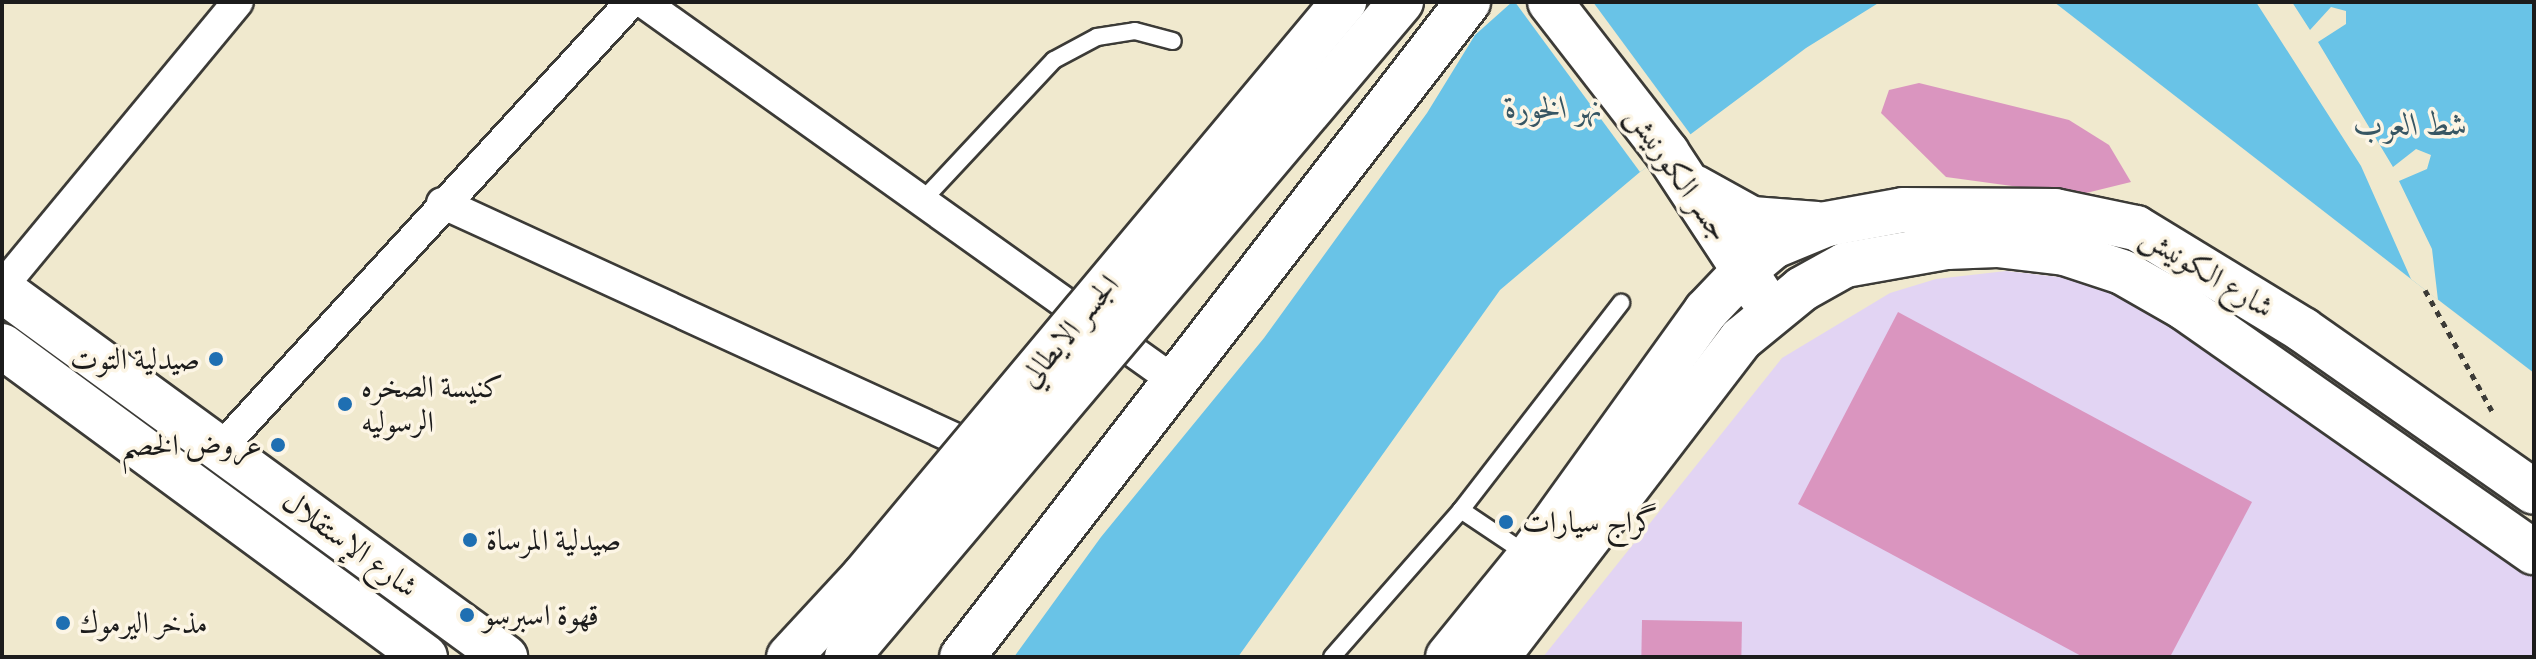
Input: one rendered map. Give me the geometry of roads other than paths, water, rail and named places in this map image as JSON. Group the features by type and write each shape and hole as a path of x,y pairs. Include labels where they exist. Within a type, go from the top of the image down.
{"main road":[{"name":"الجسر الايطالي","path":"789,657 863,577 1344,2"},
{"name":"الجسر الايطالي","path":"847,657 1401,2"},
{"path":"962,657 1468,2"},
{"name":"جسر الكورنيش","path":"1550,2 1676,167 1771,312"},
{"path":"1676,167 1713,202 1752,219 1790,225 1827,224"},
{"name":"شارع الكونيش","path":"1448,657 1530,556 1706,311 1745,270 1774,246 1827,224 1903,210 1969,208 2055,211 2136,228 2303,330 2534,492"},
{"name":"شارع الكونيش","path":"1497,657 1741,339 1771,312 1845,265 1897,253 1997,245 2065,253 2122,272 2185,308 2534,552"},
{"name":"شارع الإستقلال","path":"2,289 505,657"},
{"name":"شارع الإستقلال","path":"2,346 425,657"}],"street":[{"path":"2,289 238,2"},
{"path":"220,449 442,203 631,2"},
{"path":"643,2 1173,380"},
{"path":"442,203 1012,465"}],"lane":[{"path":"922,201 1054,60 1097,37 1122,33 1173,41"},
{"path":"1332,657 1461,510 1621,303"},
{"path":"1461,510 1530,556"}],"water":[{"name":"نهر الخورة","path":"1512,2 1880,2 1806,48 1640,172 1500,290 1238,657 1014,657 1101,537 1264,338 1427,113 1475,35"},
{"name":"شط العرب","path":"2054,2 2534,2 2534,373 2411,279"}],"place":[{"name":"صيدلية التوت","path":"216,359"},
{"name":"كنيسة الصخره الرسوليه","path":"345,404"},
{"name":"عروض الخصم","path":"278,445"},
{"name":"گراج سيارات","path":"1506,522"},
{"name":"صيدلية المرساة","path":"470,540"},
{"name":"قهوة اسبرسو","path":"467,615"},
{"name":"مذخر اليرموك","path":"63,623"}]}
